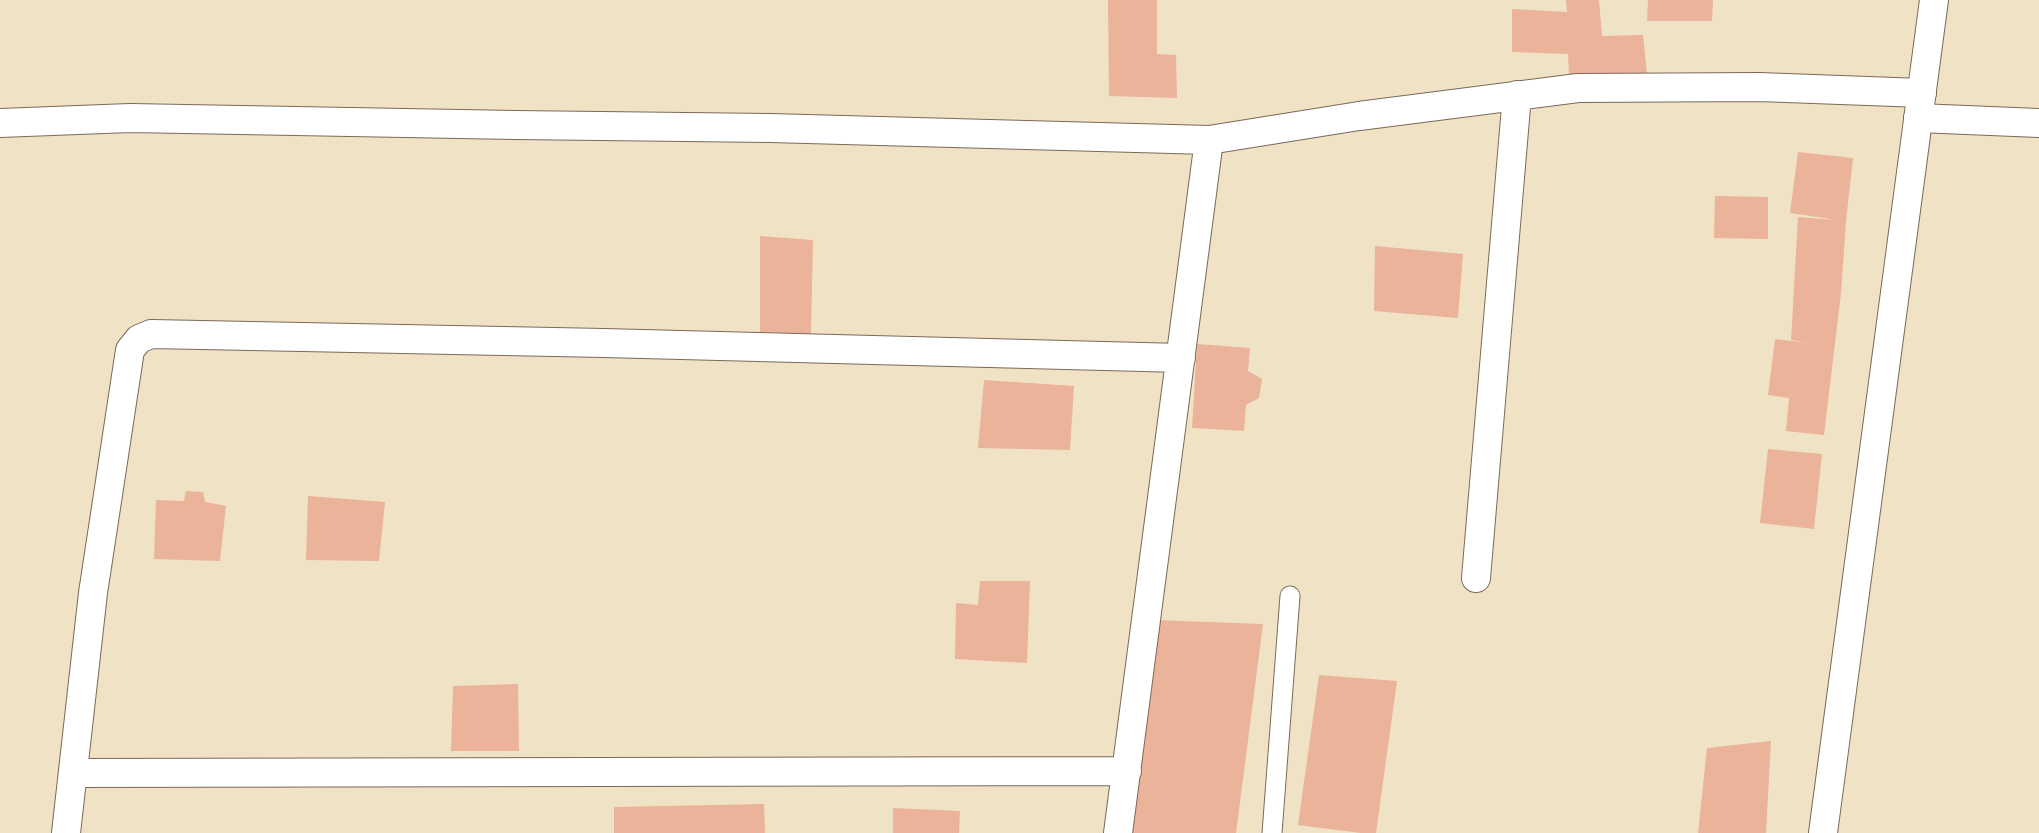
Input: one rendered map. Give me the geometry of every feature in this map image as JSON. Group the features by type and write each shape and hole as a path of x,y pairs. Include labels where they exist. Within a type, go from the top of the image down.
{"street":[{"path":"1823,833 1934,0"},
{"path":"0,123 130,118 515,126 770,128 1209,140 1359,116 1578,88 1759,87 1920,106 2039,123"},
{"path":"1476,578 1517,95"},
{"path":"1118,833 1209,140"},
{"path":"66,833 93,592 130,350 138,339 151,334 575,342 1181,358"},
{"path":"73,773 1127,771"}],"lane":[{"path":"1272,833 1290,596"}],"building":[{"path":"1108,0 1157,0 1157,54 1176,55 1177,98 1109,96"},
{"path":"1566,0 1599,0 1602,36 1643,35 1647,74 1569,76 1568,54 1512,52 1512,9 1567,12"},
{"path":"1648,0 1713,0 1712,21 1647,21"},
{"path":"1798,152 1853,158 1841,293 1824,435 1786,431 1789,398 1768,395 1775,339 1807,343 1791,340 1798,217 1838,220 1790,213"},
{"path":"1715,196 1768,197 1768,239 1714,238"},
{"path":"760,236 813,240 811,334 760,332"},
{"path":"1375,246 1463,254 1458,318 1374,311"},
{"path":"1197,344 1250,348 1248,371 1262,379 1259,398 1246,405 1244,431 1192,428"},
{"path":"984,380 1074,386 1070,450 978,448"},
{"path":"1768,449 1822,454 1814,529 1760,523"},
{"path":"186,491 203,492 205,502 226,506 220,561 154,559 156,500 184,501"},
{"path":"308,496 385,502 379,561 306,560"},
{"path":"980,581 1030,581 1027,663 955,659 956,603 978,605"},
{"path":"1154,620 1263,624 1236,833 1127,833"},
{"path":"1319,675 1397,681 1376,833 1361,833 1298,825"},
{"path":"518,684 519,751 451,751 453,686"},
{"path":"1771,741 1766,833 1698,833 1707,748"},
{"path":"764,804 765,833 614,833 614,807"},
{"path":"893,808 960,811 959,833 893,833"}]}
